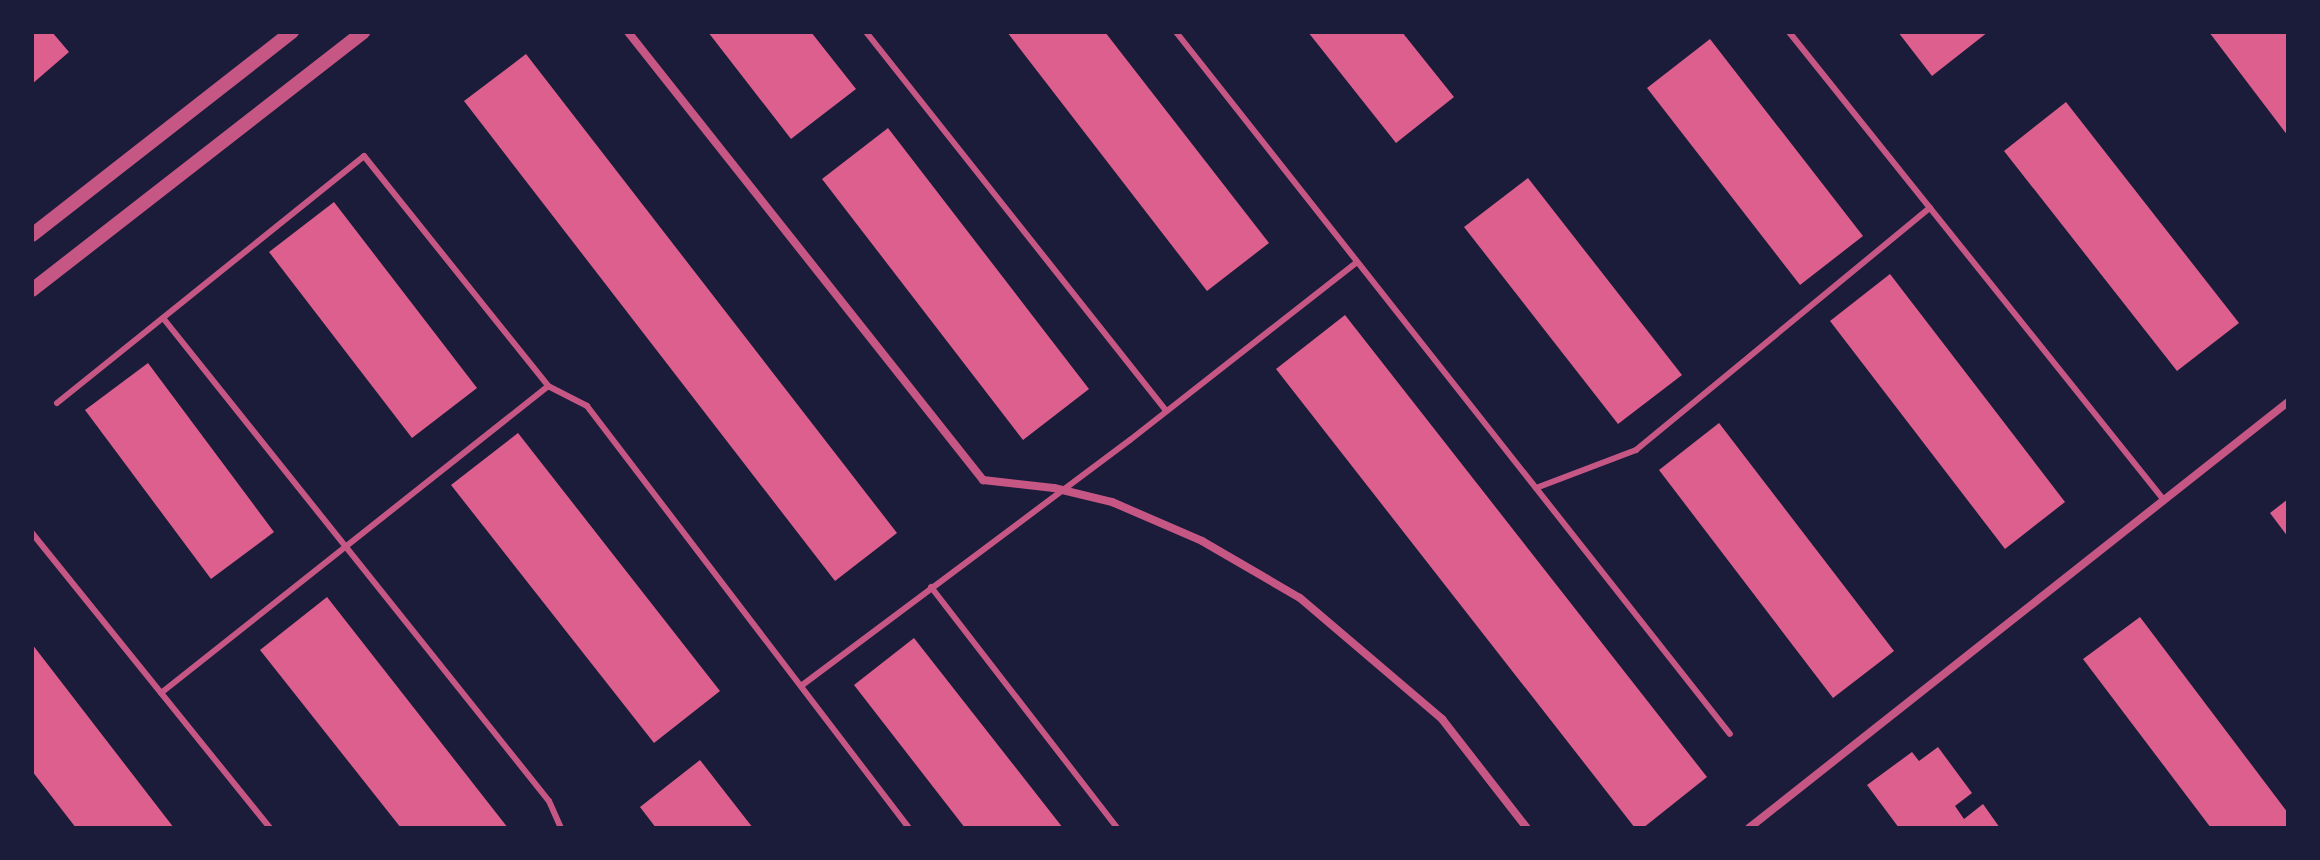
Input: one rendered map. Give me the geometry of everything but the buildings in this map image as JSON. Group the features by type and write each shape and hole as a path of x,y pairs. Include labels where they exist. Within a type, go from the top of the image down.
{"street":[{"path":"32,235 292,32"},
{"path":"32,290 363,32"},
{"path":"628,32 983,480 1054,488 1112,502 1202,541 1300,598 1442,719 1527,828"},
{"path":"1749,828 2288,402"}],"lane":[{"path":"866,32 1166,411"},
{"path":"1176,32 1730,734"},
{"path":"1789,32 2164,500"},
{"path":"57,403 364,156 548,386 587,406 909,828"},
{"path":"1536,488 1636,450 1930,208"},
{"path":"801,686 1166,411 1357,262"},
{"path":"163,318 549,801 561,828"},
{"path":"161,693 548,386"},
{"path":"32,533 270,828"},
{"path":"931,587 1117,828"}]}
